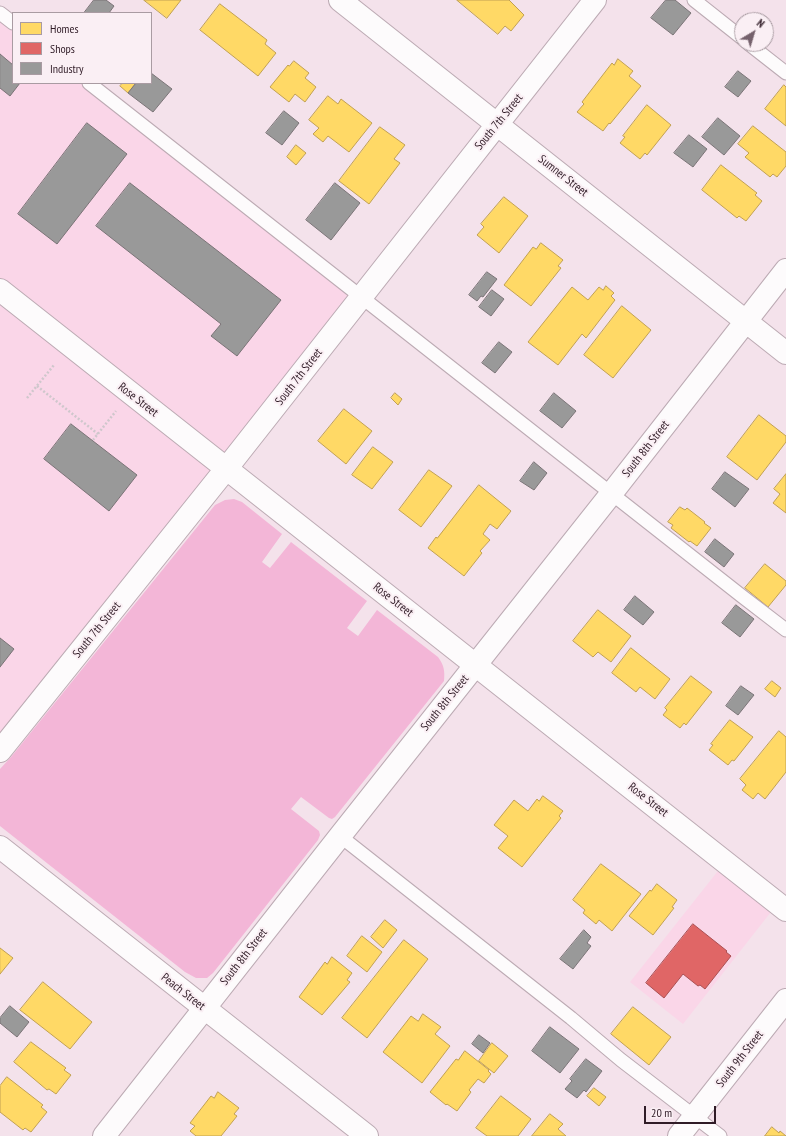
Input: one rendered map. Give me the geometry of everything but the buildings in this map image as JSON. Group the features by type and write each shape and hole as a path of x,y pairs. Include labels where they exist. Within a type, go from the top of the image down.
{"street":[{"name":"Sumner Street","path":"340,0 786,353"},
{"name":"South 7th Street","path":"0,751 226,469 595,0"},
{"name":"South 8th Street","path":"104,1136 786,270"},
{"name":"Rose Street","path":"0,290 786,910"},
{"name":"Peach Street","path":"0,847 367,1136"},
{"name":"South 9th Street","path":"679,1136 786,1000"}],"lane":[{"path":"694,0 734,32"},
{"path":"0,13 12,22"},
{"path":"759,52 786,73"},
{"path":"90,84 742,597 786,630"},
{"path":"340,836 720,1136"}],"path":[{"path":"28,398 54,364"},
{"path":"37,386 98,434"},
{"path":"93,440 130,393"}],"shaded area":[{"path":"0,13 12,22 12,84 90,84 361,297 0,751"},
{"path":"234,499 242,502 282,534 262,562 270,568 291,542 367,601 347,628 358,636 377,610 438,657 444,668 444,681 335,817 332,819 329,818 301,797 291,809 319,831 320,835 318,840 213,973 207,978 196,978 185,972 0,826 0,769 215,505 225,500"},
{"path":"725,862 778,903 683,1024 630,982"}]}
